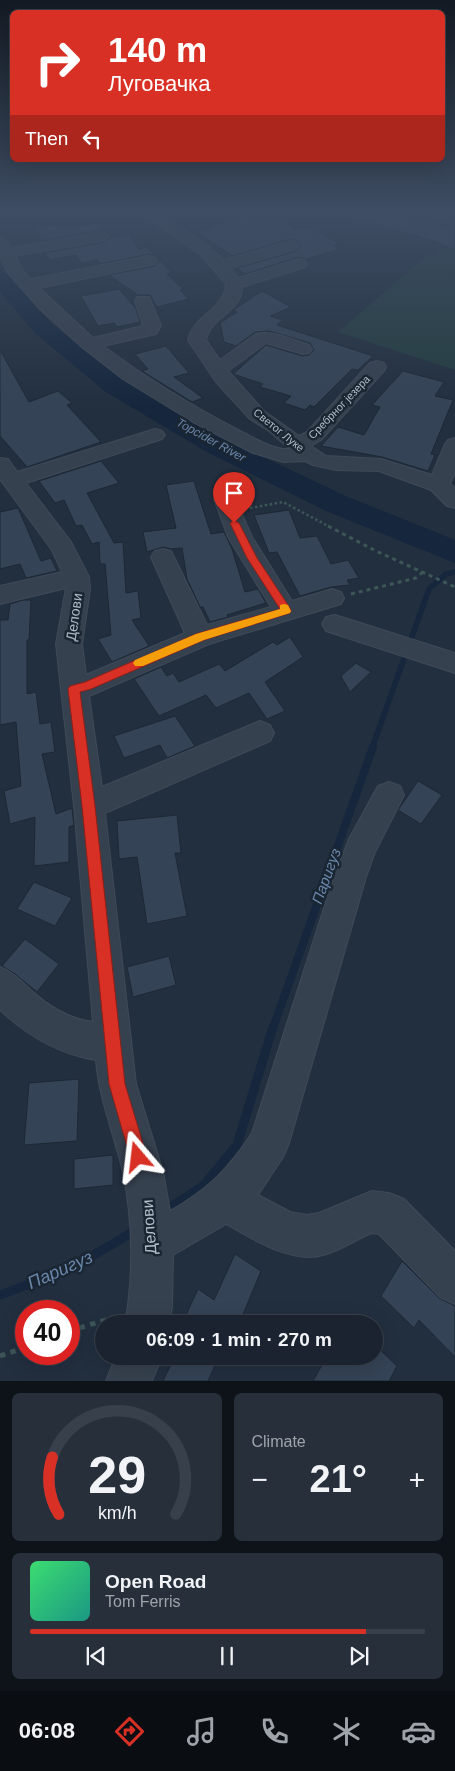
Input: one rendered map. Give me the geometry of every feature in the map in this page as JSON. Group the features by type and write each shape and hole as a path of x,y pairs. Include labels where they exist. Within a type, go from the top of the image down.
{"street":[{"path":"20,277 45,304 89,344 130,375 221,430 260,449 275,454 290,457 303,450 320,461 336,464 381,465 438,485 455,501"},
{"path":"28,285 66,277"},
{"path":"230,277 234,284 255,277"},
{"name":"Светог Луке","path":"234,284 232,298 198,332 197,340 223,378 257,414 303,450"},
{"path":"89,344 150,330 152,326 146,314 144,301"},
{"path":"218,370 262,338 269,338 303,349"},
{"name":"Сребрног језера","path":"303,450 377,367"},
{"name":"Делови","path":"149,1315 152,1237 143,1172 117,1084 69,644 78,589 77,577 63,548 9,483 155,435"},
{"path":"438,485 455,444"},
{"path":"228,505 252,558 286,611"},
{"path":"163,557 200,637"},
{"name":"Делови","path":"0,595 77,577"},
{"path":"74,689 87,686 200,637 332,598"},
{"path":"335,624 455,663"},
{"path":"88,806 260,733"},
{"path":"152,1237 184,1227 225,1200 252,1170 269,1143 360,849 389,795"},
{"path":"0,985 29,1011 68,1036 91,1042 112,1041"},
{"path":"225,1200 264,1222 290,1233 306,1236 323,1234 346,1222 372,1212 389,1214 455,1282"},
{"path":"130,1381 136,1365"}],"path":[{"path":"228,505 283,502 376,551 424,571 455,587"},
{"path":"332,598 416,578 424,571"},
{"path":"80,1330 95,1326"},
{"path":"0,1356 15,1350"}],"green space":[{"path":"402,277 455,277 455,370 338,332"}],"building":[{"path":"113,277 171,277 183,289 180,290 189,299 157,307 150,295 138,295"},
{"path":"119,289 136,309 140,322 117,327 114,323 98,326 81,296"},
{"path":"262,291 291,307 270,316 283,320 277,325 373,356 358,370 352,369 314,407 310,405 305,410 284,403 291,396 260,387 263,384 233,374 266,345 302,356 309,355 314,350 310,343 269,331 255,332 236,346 224,342 220,323 237,312 233,310"},
{"path":"166,346 189,373 174,377 203,398 192,402 142,371 148,369 135,354"},
{"path":"0,350 29,402 58,391 72,403 67,405 101,442 27,467 0,436"},
{"path":"403,371 444,382 435,396 453,400 431,454 435,455 428,471 382,457 321,446 338,427 364,435 380,407 372,405"},
{"path":"101,461 119,483 87,493 114,543 123,542 126,593 138,591 141,618 132,620 149,646 112,662 98,639 111,635 105,564 100,564 99,542 92,544 82,525 76,526 64,500 55,503 39,481"},
{"path":"194,481 211,534 224,532 232,549 245,592 258,589 266,603 210,622 203,607 200,607 187,579 182,548 171,549 163,547 147,552 143,532 176,528 166,485"},
{"path":"18,508 41,561 51,558 57,571 26,578 20,564 0,569 0,512"},
{"path":"289,510 300,538 317,536 331,564 348,560 359,578 347,580 350,585 331,587 300,596 277,552 269,553 254,515"},
{"path":"31,600 29,640 27,640 27,694 36,692 40,724 51,722 55,752 42,754 56,814 72,808 74,825 69,827 69,862 34,866 35,817 10,824 4,791 21,786 16,722 0,725 0,620 8,620 10,604"},
{"path":"290,637 303,657 265,682 285,711 267,719 249,693 216,708 206,695 159,716 134,679 161,667 167,676 173,673 179,682 219,664 225,671 273,642 277,645"},
{"path":"356,663 371,672 350,692 341,676"},
{"path":"175,716 195,746 167,758 160,745 124,758 114,736"},
{"path":"418,781 442,795 421,824 398,810"},
{"path":"177,815 181,853 175,853 187,916 147,924 137,857 119,859 117,821"},
{"path":"34,882 72,898 55,926 17,909"},
{"path":"25,939 59,964 37,992 2,966"},
{"path":"169,956 176,985 133,997 127,967"},
{"path":"79,1079 77,1141 24,1145 29,1083"},
{"path":"113,1155 113,1185 74,1189 74,1159"},
{"path":"235,1254 261,1271 243,1315 186,1315 198,1289 214,1300"},
{"path":"402,1261 439,1298 455,1306 455,1357 419,1320 414,1328 381,1296"},
{"path":"383,1353 397,1366 389,1381 313,1381 322,1365 383,1365"},
{"path":"171,1365 215,1365 208,1381 163,1381"}],"waterway":[{"name":"Topcider River","path":"0,278 44,329 115,386 217,446 337,504 455,552"},
{"name":"Паригуз","path":"372,748 429,589 446,574 455,572"},
{"name":"Паригуз","path":"273,1028 373,747"},
{"name":"Паригуз","path":"163,1212 203,1186 237,1145 273,1027"},
{"name":"Паригуз","path":"0,1295 70,1269 138,1229"}],"slow traffic":[{"path":"139,663 200,637 286,611 284,607"}],"route":[{"path":"138,1157 117,1084 74,689 87,686 200,637 286,611 252,558 234,523"}]}
